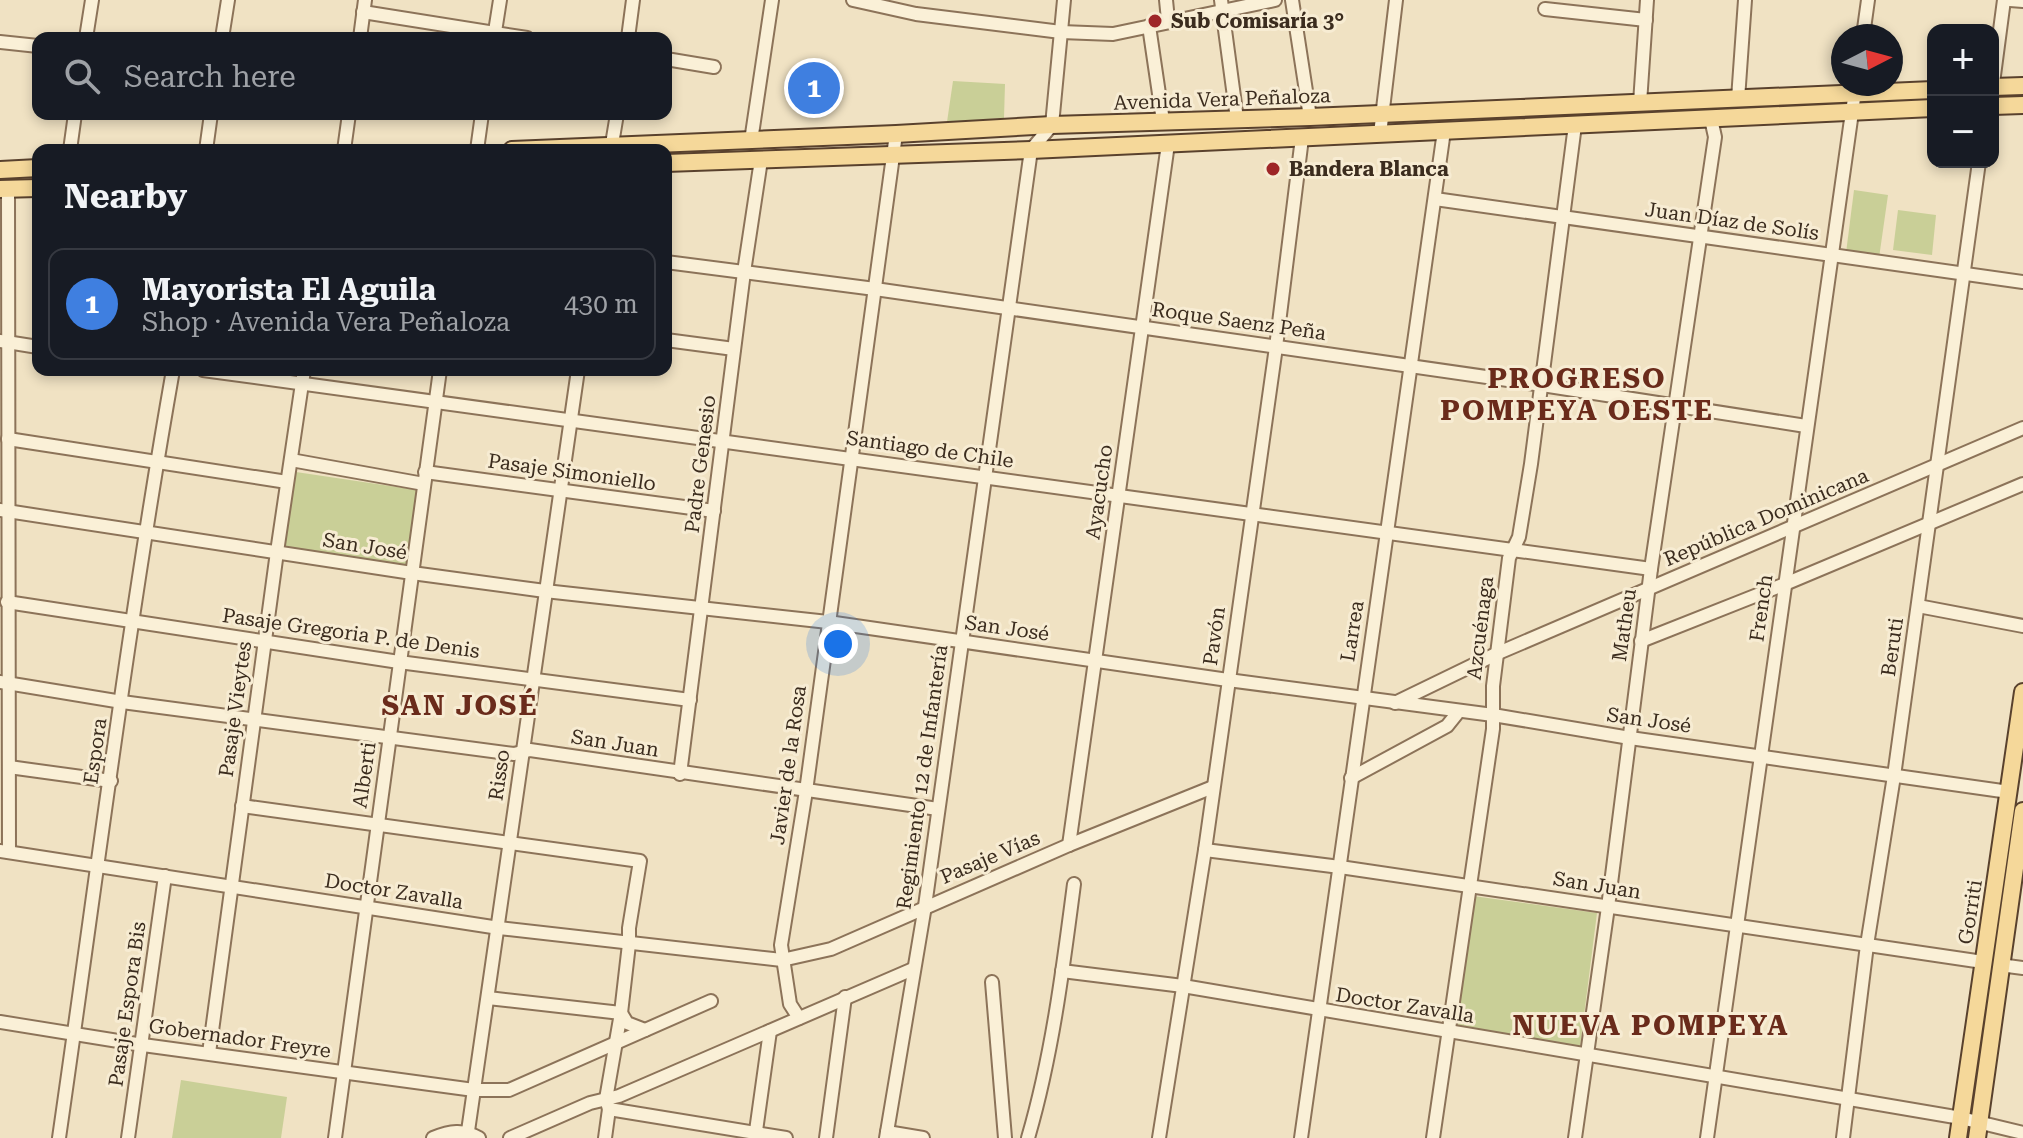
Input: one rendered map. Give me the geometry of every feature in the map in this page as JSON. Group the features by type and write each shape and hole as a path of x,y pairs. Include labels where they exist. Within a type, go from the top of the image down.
{"main road":[{"path":"1999,85 2023,86"},
{"name":"Avenida Vera Peñaloza","path":"1903,90 1927,90"},
{"name":"Avenida Vera Peñaloza","path":"672,145 1052,125 1738,99 1831,91"},
{"path":"1999,106 2023,105"},
{"name":"Avenida Vera Peñaloza","path":"672,163 893,156 1927,108"},
{"path":"0,170 32,168"},
{"path":"4,189 32,188"},
{"name":"Gorriti","path":"1978,1131 2009,792 2023,692"},
{"name":"Gorriti","path":"1958,1138 2023,811"}],"street":[{"path":"87,32 92,0"},
{"path":"223,32 228,0"},
{"path":"495,32 500,0"},
{"path":"629,32 633,0"},
{"path":"751,141 772,0"},
{"path":"857,0 916,14 1061,32 1113,34 1221,5 1275,0"},
{"path":"916,14 918,0"},
{"path":"1031,150 1052,125 1064,0"},
{"path":"1166,0 1168,20"},
{"path":"1292,0 1310,117"},
{"path":"1380,134 1396,0"},
{"path":"1640,103 1647,0"},
{"path":"1738,99 1745,0"},
{"path":"1865,24 1868,0"},
{"path":"1999,49 2007,0 2023,1"},
{"path":"1221,5 1237,119"},
{"path":"361,32 364,6 477,32"},
{"path":"1545,9 1646,20"},
{"path":"1149,26 1163,121"},
{"path":"0,42 32,45"},
{"path":"672,60 714,67"},
{"name":"French","path":"1707,1138 1854,96"},
{"name":"Matheu","path":"1575,1138 1651,569 1715,137 1711,119"},
{"path":"71,144 74,120"},
{"path":"207,144 210,120"},
{"path":"345,144 348,120"},
{"path":"478,144 481,120"},
{"path":"612,144 616,120"},
{"name":"Azcuénaga","path":"1433,1138 1493,715 1491,704 1496,654 1509,558 1519,537 1575,125"},
{"name":"Larrea","path":"1301,1138 1444,131"},
{"name":"Javier de la Rosa","path":"799,1018 790,1004 781,945 806,791 896,134"},
{"name":"Pavón","path":"1159,1138 1205,850 1276,347 1302,138"},
{"name":"Ayacucho","path":"1069,845 1168,144"},
{"name":"Regimiento 12 de Infantería","path":"886,1135 925,906 1031,150"},
{"name":"Padre Genesio","path":"680,774 761,160"},
{"name":"Beruti","path":"1843,1138 1867,945 1894,776 1978,168"},
{"path":"4,189 4,342 8,439 4,510 7,602 4,683 9,767 5,852"},
{"name":"Juan Díaz de Solís","path":"1435,199 2023,282"},
{"name":"Roque Saenz Peña","path":"672,263 1009,308 1806,426"},
{"path":"672,341 734,349"},
{"path":"4,342 32,346"},
{"name":"Espora","path":"59,1138 145,532 172,376"},
{"name":"Alberti","path":"335,1138 439,376"},
{"name":"Risso","path":"472,1136 474,1090 577,376"},
{"name":"Santiago de Chile","path":"303,377 435,402 1651,569"},
{"name":"Pasaje Vieytes","path":"209,1053 303,377"},
{"name":"República Dominicana","path":"1395,703 1496,654 2023,428"},
{"path":"8,439 287,482"},
{"name":"Pasaje Simoniello","path":"291,460 714,511"},
{"path":"1641,641 2023,484"},
{"name":"San José","path":"4,510 412,573 828,622 1493,715 1630,738 2009,792"},
{"name":"Pasaje Gregoria P. de Denis","path":"7,602 399,662 690,700"},
{"path":"1918,606 2023,626"},
{"name":"San Juan","path":"4,683 122,702 514,754 530,750 938,809"},
{"path":"1351,778 1447,726 1459,711"},
{"path":"9,767 111,781"},
{"name":"Pasaje Vías","path":"782,960 831,949 925,906 1213,787"},
{"path":"242,806 640,861 629,928 605,1138"},
{"name":"San Juan","path":"1205,850 1340,867 2023,968"},
{"name":"Doctor Zavalla","path":"5,852 499,928 782,960"},
{"name":"Pasaje Espora Bis","path":"128,1138 165,876"},
{"path":"1028,1138 1038,1103 1062,971 1074,884"},
{"path":"608,1104 619,1096 913,969"},
{"name":"Doctor Zavalla","path":"1062,971 1183,986 1961,1118 1978,1131 2023,1133"},
{"path":"992,982 1005,1138"},
{"path":"826,1138 845,997"},
{"path":"488,998 621,1013"},
{"path":"474,1090 509,1090 711,1001"},
{"path":"621,1013 627,1023 645,1030"},
{"name":"Gobernador Freyre","path":"0,1022 143,1045 474,1090"},
{"path":"755,1135 770,1031"},
{"path":"510,1138 590,1103 608,1104 755,1135 786,1138"},
{"path":"433,1138 454,1131 472,1136"},
{"path":"886,1135 923,1138"}],"green space":[{"path":"953,81 1005,84 1004,118 947,122"},
{"path":"1854,190 1888,195 1879,258 1846,253"},
{"path":"1898,210 1936,215 1932,255 1893,250"},
{"path":"296,472 417,490 406,567 285,547"},
{"path":"1473,896 1597,913 1580,1047 1456,1028"},
{"path":"181,1080 287,1097 281,1138 172,1138"}],"place":[{"name":"Sub Comisaría 3°","path":"1155,21"},
{"name":"Mayorista El Aguila","path":"814,88"},
{"name":"Bandera Blanca","path":"1273,169"}],"district":[{"name":"PROGRESO POMPEYA OESTE","path":"1577,394"},
{"name":"SAN JOSÉ","path":"460,705"},
{"name":"NUEVA POMPEYA","path":"1651,1025"}]}
